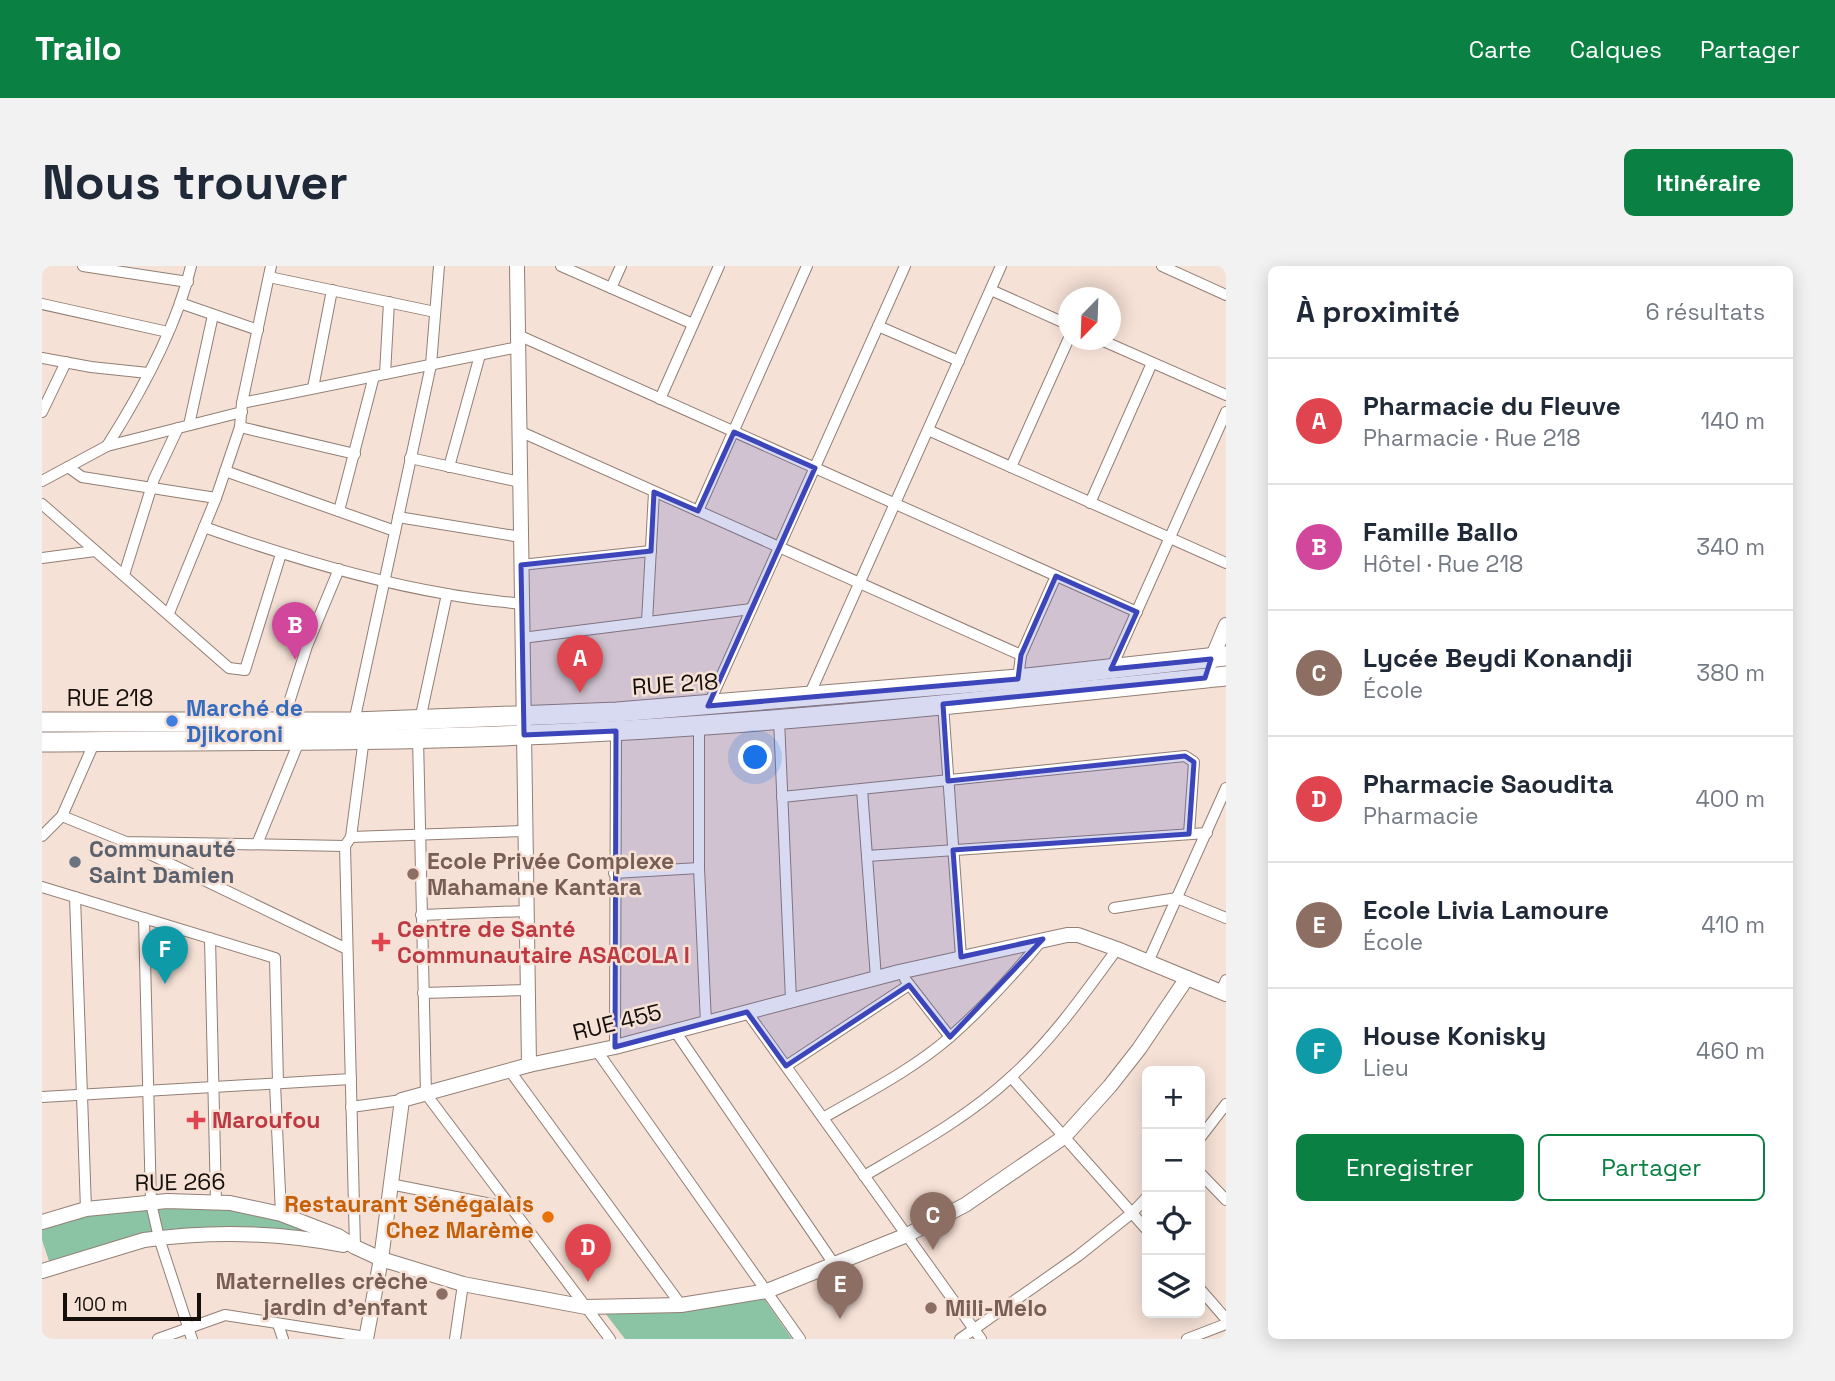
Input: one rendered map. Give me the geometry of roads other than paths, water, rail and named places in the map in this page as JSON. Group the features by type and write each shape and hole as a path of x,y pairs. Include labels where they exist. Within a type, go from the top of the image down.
{"highway":[{"name":"RUE 218","path":"42,722 359,730 524,726 708,706 943,704 1220,665"},
{"name":"RUE 218","path":"524,726 616,731 779,719 809,707 1018,679 1111,669 1220,665"},
{"name":"RUE 218","path":"42,742 300,739 359,730"}],"street":[{"path":"83,266 188,282"},
{"path":"107,446 129,412 148,373 180,303 191,266"},
{"path":"355,1247 347,949 348,841 359,730 384,579 431,365 439,266"},
{"path":"517,266 529,1065"},
{"path":"561,266 693,324"},
{"path":"611,288 621,266"},
{"path":"660,399 719,266"},
{"path":"698,511 807,266"},
{"path":"708,706 905,266"},
{"path":"809,707 860,583 1002,266"},
{"path":"1162,266 1226,295"},
{"path":"1190,278 1195,266"},
{"path":"169,613 216,498 240,427 270,272 331,290 435,312"},
{"path":"313,388 331,290"},
{"path":"991,290 1058,320"},
{"path":"339,511 380,375 389,302"},
{"path":"180,303 258,330"},
{"path":"42,304 167,332"},
{"path":"124,575 152,488 183,426 213,315"},
{"path":"878,326 959,361"},
{"path":"42,481 107,446 313,388 480,355 518,341 660,399 1137,612"},
{"path":"1121,349 1226,395"},
{"path":"1011,467 1064,350"},
{"path":"449,467 480,355"},
{"path":"42,358 148,373"},
{"path":"42,412 66,362"},
{"path":"1090,503 1152,363"},
{"path":"1111,669 1226,412"},
{"path":"240,427 355,454"},
{"path":"519,430 1021,655"},
{"path":"928,430 1226,564"},
{"path":"410,458 520,482"},
{"path":"68,467 82,477 216,498"},
{"path":"225,471 394,531"},
{"path":"647,622 654,492"},
{"path":"42,504 229,668 245,670 281,554"},
{"path":"398,517 521,537"},
{"path":"204,527 281,554 340,569 447,594 522,604"},
{"path":"42,558 95,551"},
{"path":"521,565 651,551"},
{"path":"287,709 307,646 340,569"},
{"path":"1018,679 1021,655 1056,576"},
{"path":"447,594 419,729 426,1094 610,1339"},
{"path":"522,638 751,609"},
{"path":"1220,665 1226,625"},
{"path":"943,704 961,957"},
{"path":"779,719 791,1000"},
{"path":"699,725 699,868 706,1023"},
{"path":"615,1047 616,731"},
{"path":"257,844 300,739"},
{"path":"42,836 62,816 95,741"},
{"path":"782,797 1185,756 1194,762 1189,834"},
{"path":"1148,962 1226,788"},
{"path":"862,789 876,978"},
{"path":"62,816 126,842 347,949"},
{"path":"126,842 257,844 348,841 419,834 525,831"},
{"path":"867,856 1207,832"},
{"path":"614,873 699,868"},
{"path":"42,887 275,958 281,1214"},
{"path":"75,898 86,1209"},
{"path":"1114,908 1177,898 1226,918"},
{"path":"421,915 526,911"},
{"path":"144,918 151,1203 159,1238 190,1334"},
{"name":"RUE 455","path":"402,1100 529,1065 615,1047 899,971 1043,939 1067,934 1078,935 1117,949"},
{"path":"211,938 216,1202"},
{"path":"823,1118 905,1070 950,1037 1043,939"},
{"path":"864,1176 944,1129 1011,1077 1070,1013 1117,949 1187,978 1224,988"},
{"path":"899,971 950,1037"},
{"name":"RUE 266","path":"42,1219 86,1209 151,1203 230,1202 281,1214 338,1236 381,1259 463,1284 586,1307 681,1304 767,1291 907,1235 965,1205 1064,1137 1125,1068 1187,978"},
{"path":"786,1066 909,985"},
{"path":"424,993 528,990"},
{"path":"747,1012 978,1335"},
{"path":"675,1031 834,1264"},
{"path":"597,1051 800,1339"},
{"path":"510,1071 681,1304"},
{"path":"1011,1077 1142,1224"},
{"path":"42,1097 351,1079"},
{"path":"158,1339 190,1334 225,1315 366,1338 381,1259 402,1100 351,1107"},
{"path":"1205,1131 1226,1104"},
{"path":"1205,1178 1226,1200"},
{"path":"390,1184 512,1208"},
{"path":"960,1339 978,1335 1142,1202"},
{"name":"RUE 266","path":"42,1271 144,1240 159,1238 251,1233 302,1237 355,1247"},
{"path":"455,1339 463,1284"},
{"path":"1205,1295 1226,1319"},
{"path":"278,1324 283,1339"},
{"path":"1187,1339 1226,1324"}],"place":[{"name":"Famille Ballo","path":"295,660"},
{"name":"Pharmacie du Fleuve","path":"580,693"},
{"name":"Marché de Djikoroni","path":"172,721"},
{"name":"Communauté Saint Damien","path":"75,862"},
{"name":"Ecole Privée Complexe Mahamane Kantara","path":"413,874"},
{"name":"Centre de Santé Communautaire ASACOLA I","path":"381,942"},
{"name":"House Konisky","path":"165,984"},
{"name":"Maroufou","path":"196,1120"},
{"name":"Restaurant Sénégalais Chez Marème","path":"548,1217"},
{"name":"Lycée Beydi Konandji","path":"933,1250"},
{"name":"Pharmacie Saoudita","path":"588,1282"},
{"name":"Maternelles crèche jardin d'enfant","path":"442,1294"},
{"name":"Mili-Melo","path":"931,1308"},
{"name":"Ecole Livia Lamoure","path":"840,1319"}]}
